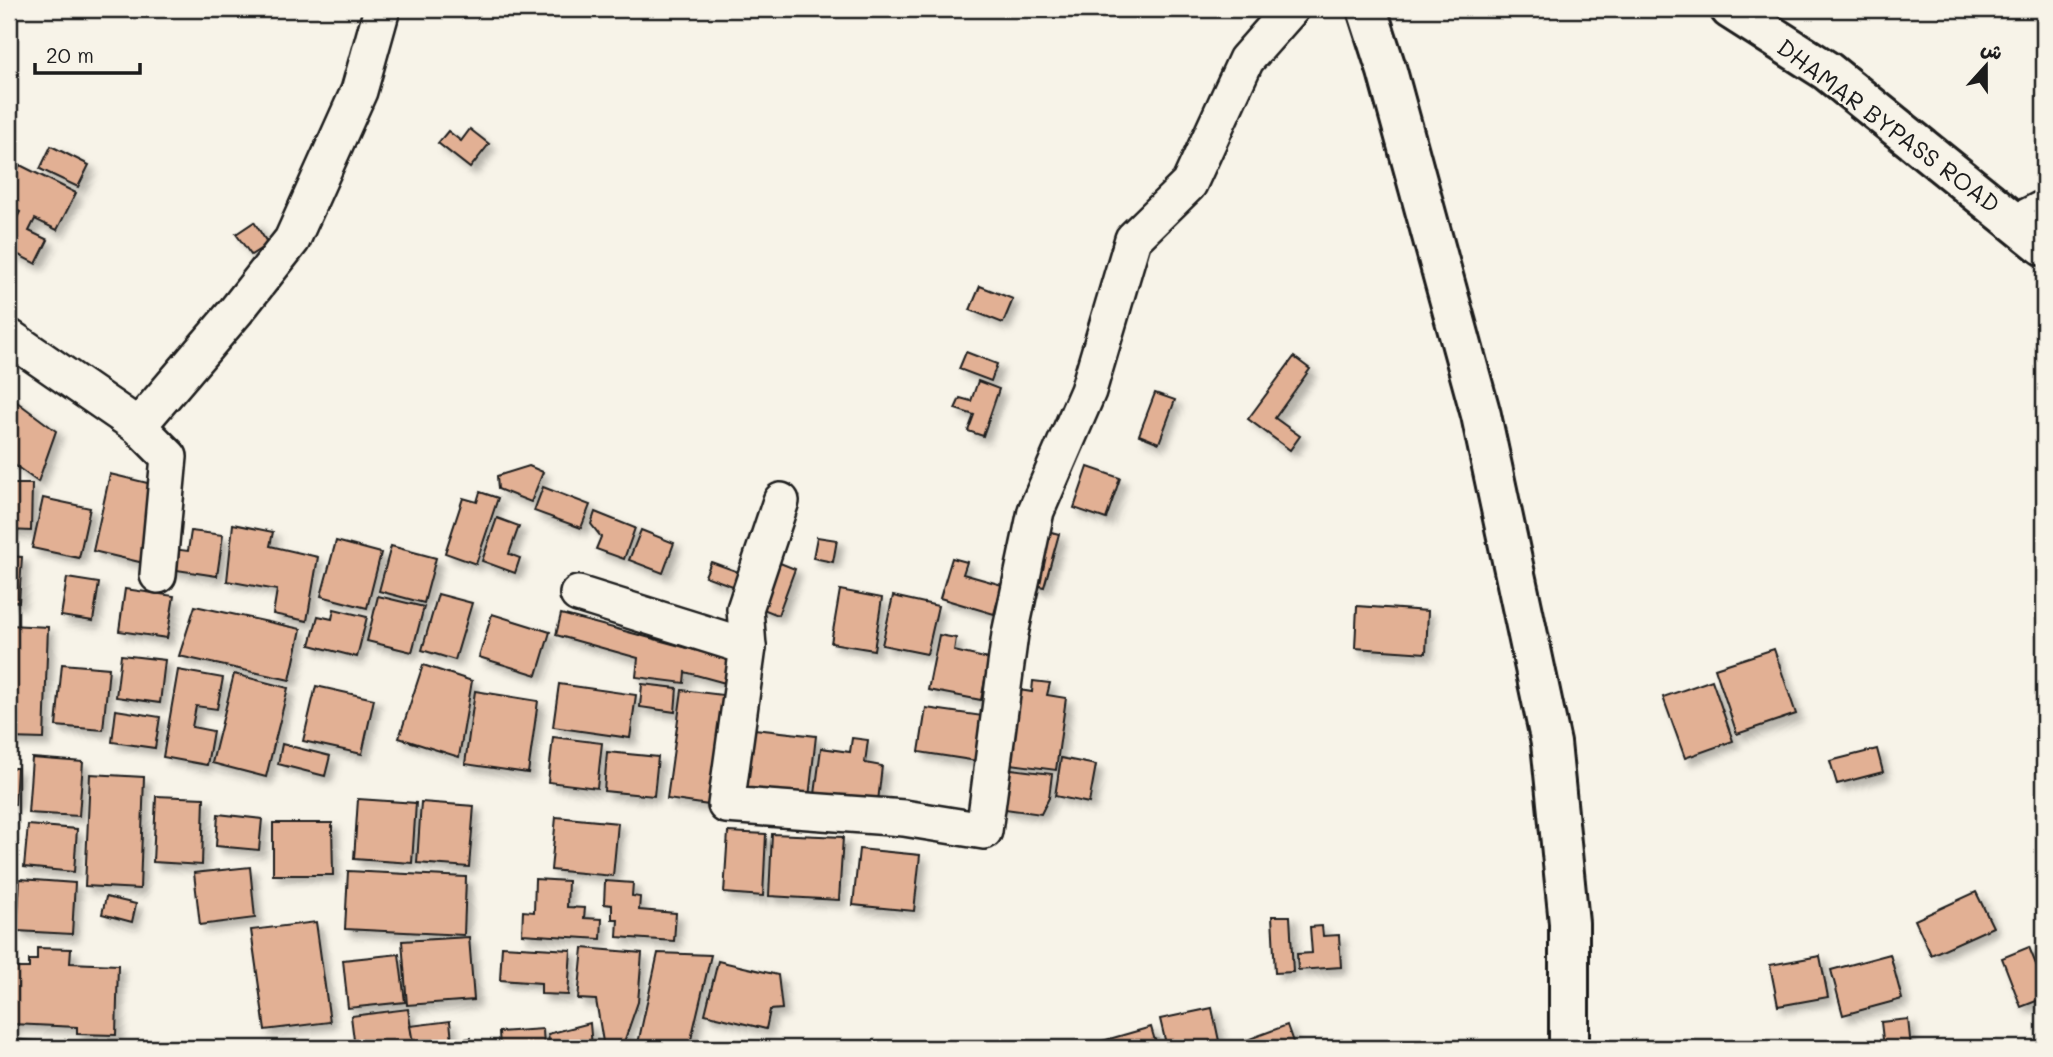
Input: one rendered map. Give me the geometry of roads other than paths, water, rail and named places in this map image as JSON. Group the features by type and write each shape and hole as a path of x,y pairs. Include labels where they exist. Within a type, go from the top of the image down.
{"main road":[{"path":"1367,9 1387,71 1481,415 1551,743 1569,923 1569,1048"},
{"name":"DHAMAR BYPASS ROAD","path":"1730,9 1827,71 2030,215 2044,246"}],"street":[{"path":"138,426 236,311 292,240 359,91 382,9"},
{"path":"781,501 745,609 748,647 726,805 904,818 984,831 1010,635 1036,511 1088,391 1133,239 1188,184 1246,60 1291,9"},
{"path":"9,337 138,426 169,457 158,575"},
{"path":"578,594 748,647"}]}
